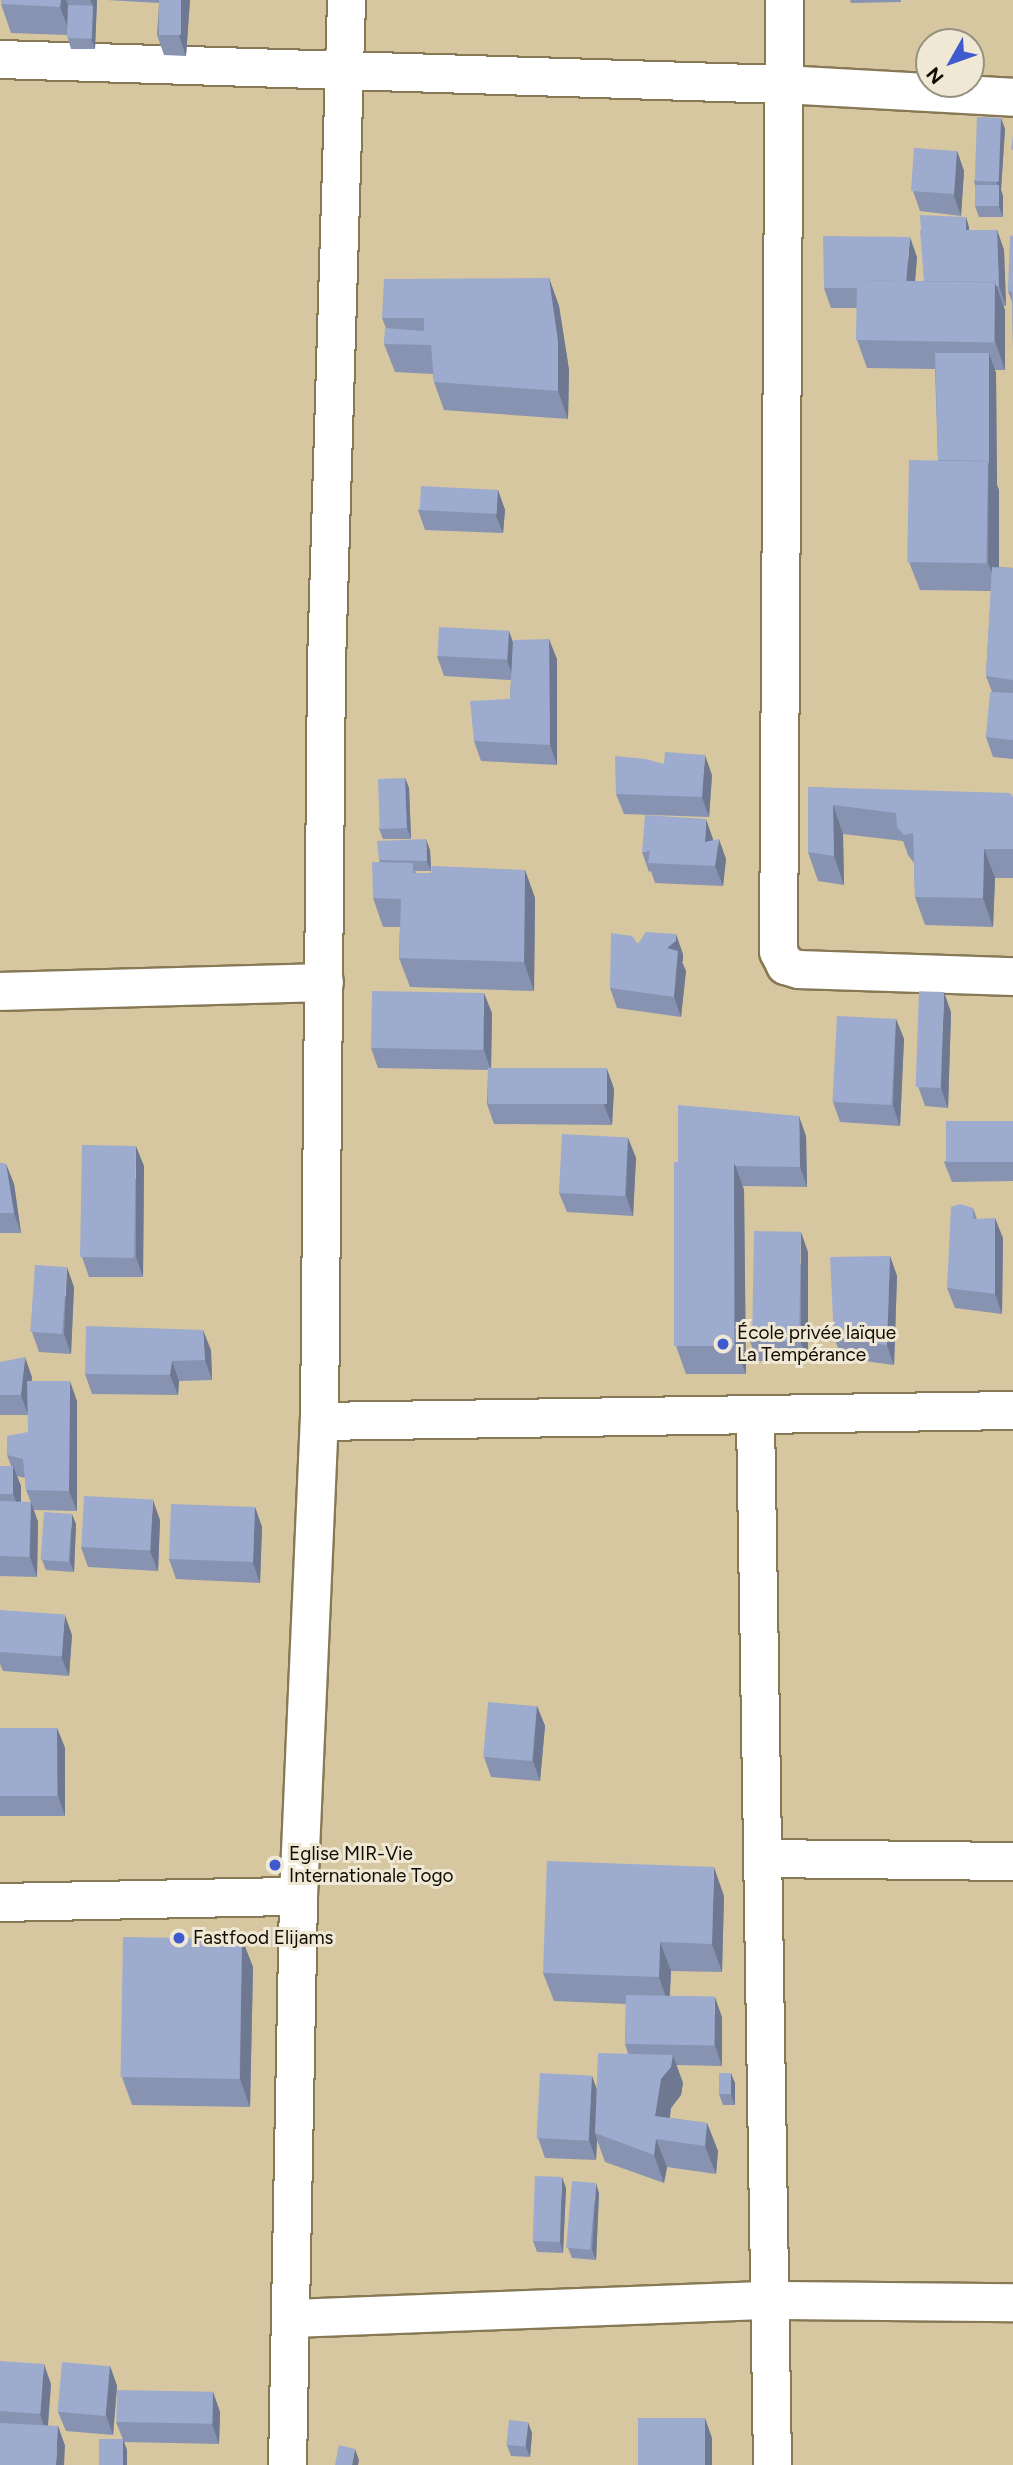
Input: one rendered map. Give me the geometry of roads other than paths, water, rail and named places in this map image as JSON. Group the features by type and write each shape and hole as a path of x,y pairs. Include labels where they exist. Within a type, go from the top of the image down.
{"street":[{"path":"287,2465 292,2318 298,1896 319,1421 326,663 346,71 346,0"},
{"path":"784,0 778,951 785,965 798,969 1013,976"},
{"path":"0,59 783,84 1013,97"},
{"path":"0,990 324,982"},
{"path":"319,1421 1013,1410"},
{"path":"755,1416 772,2465"},
{"path":"764,1858 1013,1861"},
{"path":"0,1902 298,1896"},
{"path":"292,2318 769,2300 1013,2302"}],"place":[{"name":"École privée laïque La Tempérance","path":"723,1344"},
{"name":"Eglise MIR-Vie Internationale Togo","path":"275,1865"},
{"name":"Fastfood Elijams","path":"179,1938"}]}
